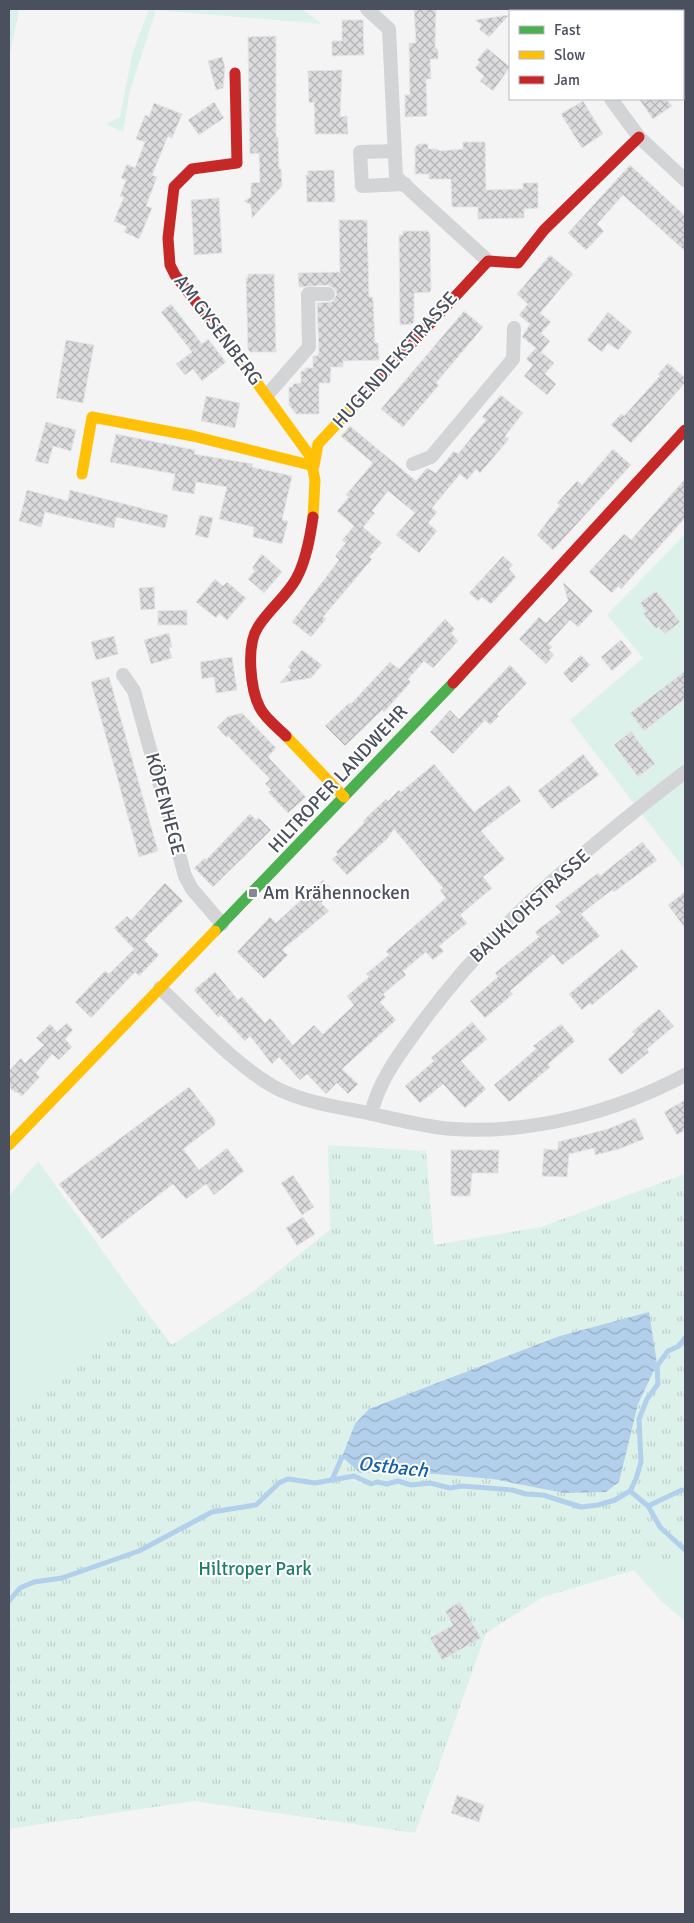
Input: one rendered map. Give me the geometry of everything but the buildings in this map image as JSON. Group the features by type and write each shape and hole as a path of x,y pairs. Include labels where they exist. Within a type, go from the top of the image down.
{"street":[{"path":"367,9 389,29 396,177 488,261 518,263 544,230 639,138"},
{"name":"AM GYSENBERG","path":"235,72 237,163 192,169 174,187 170,208 170,265 175,275 268,394 301,442 314,466 317,494 303,566 292,586 257,627 252,637 251,651 256,698 260,710 344,797"},
{"path":"612,100 639,138 685,180"},
{"path":"395,151 360,152 362,186 405,184"},
{"name":"HUGENDIEKSTRASSE","path":"314,466 318,444 488,261"},
{"name":"AM GYSENBERG","path":"268,394 309,347 308,294 328,294"},
{"path":"413,464 431,457 513,359 514,328"},
{"path":"82,474 92,417 193,436 314,466"},
{"name":"HILTROPER LANDWEHR","path":"9,1145 524,607 685,430"},
{"name":"KÖPENHEGE","path":"123,675 134,691 185,876 192,889 222,924"},
{"name":"BAUKLOHSTRASSE","path":"371,1114 375,1096 397,1057 466,966 538,894 590,848 685,772"},
{"path":"160,988 225,1049 258,1076 280,1090 307,1101 451,1129 492,1130 542,1124 592,1113 649,1092 685,1075"}],"green space":[{"path":"9,9 19,9 9,58"},
{"path":"149,9 302,9 322,24 156,10 130,91 123,132 106,124 120,117 132,55"},
{"path":"685,534 685,870 570,720 643,658 607,615"},
{"name":"Hiltroper Park","path":"328,1145 426,1151 434,1245 541,1227 685,1174 685,1555 543,1597 486,1633 415,1833 194,1801 9,1829 9,1415 139,1302 172,1345 251,1293 330,1230"},
{"path":"38,1161 139,1302 9,1415 9,1196"},
{"path":"594,1525 685,1545 685,1621 662,1602"}],"water":[{"path":"649,1312 657,1364 638,1404 619,1482 606,1492 564,1493 493,1479 400,1471 360,1473 342,1457 355,1424 369,1409 560,1336"}],"waterway":[{"name":"Ostbach","path":"9,1601 20,1588 34,1582 62,1578 139,1551 212,1512 256,1505 279,1483 288,1479 315,1483 354,1476 371,1484 377,1482 387,1484 398,1481 411,1485 430,1483 450,1488 462,1486 512,1490 526,1494 543,1495 581,1507 615,1500 630,1491 636,1479 641,1462 639,1419 647,1399 658,1384 657,1366 668,1351 679,1346 685,1338"},
{"path":"332,1480 342,1457"},
{"path":"648,1506 682,1490 685,1491"},
{"path":"630,1491 648,1506 660,1527 685,1550"}],"traffic: fast":[{"path":"215,931 453,683"}],"traffic: slow":[{"path":"225,339 310,456 315,480 313,517"},
{"path":"82,474 92,417 193,436 314,466 318,444 361,398"},
{"path":"286,736 344,797"},
{"path":"9,1145 215,931"}],"traffic: jam":[{"path":"225,339 175,275 170,265 168,238 174,187 192,169 237,163 235,73"},
{"path":"361,398 488,261 518,263 544,230 639,137"},
{"path":"453,683 685,430"},
{"path":"286,736 265,715 257,700 252,679 252,645 258,627 296,579 307,549 313,517"}],"place":[{"name":"Am Krähennocken","path":"253,893"}]}
